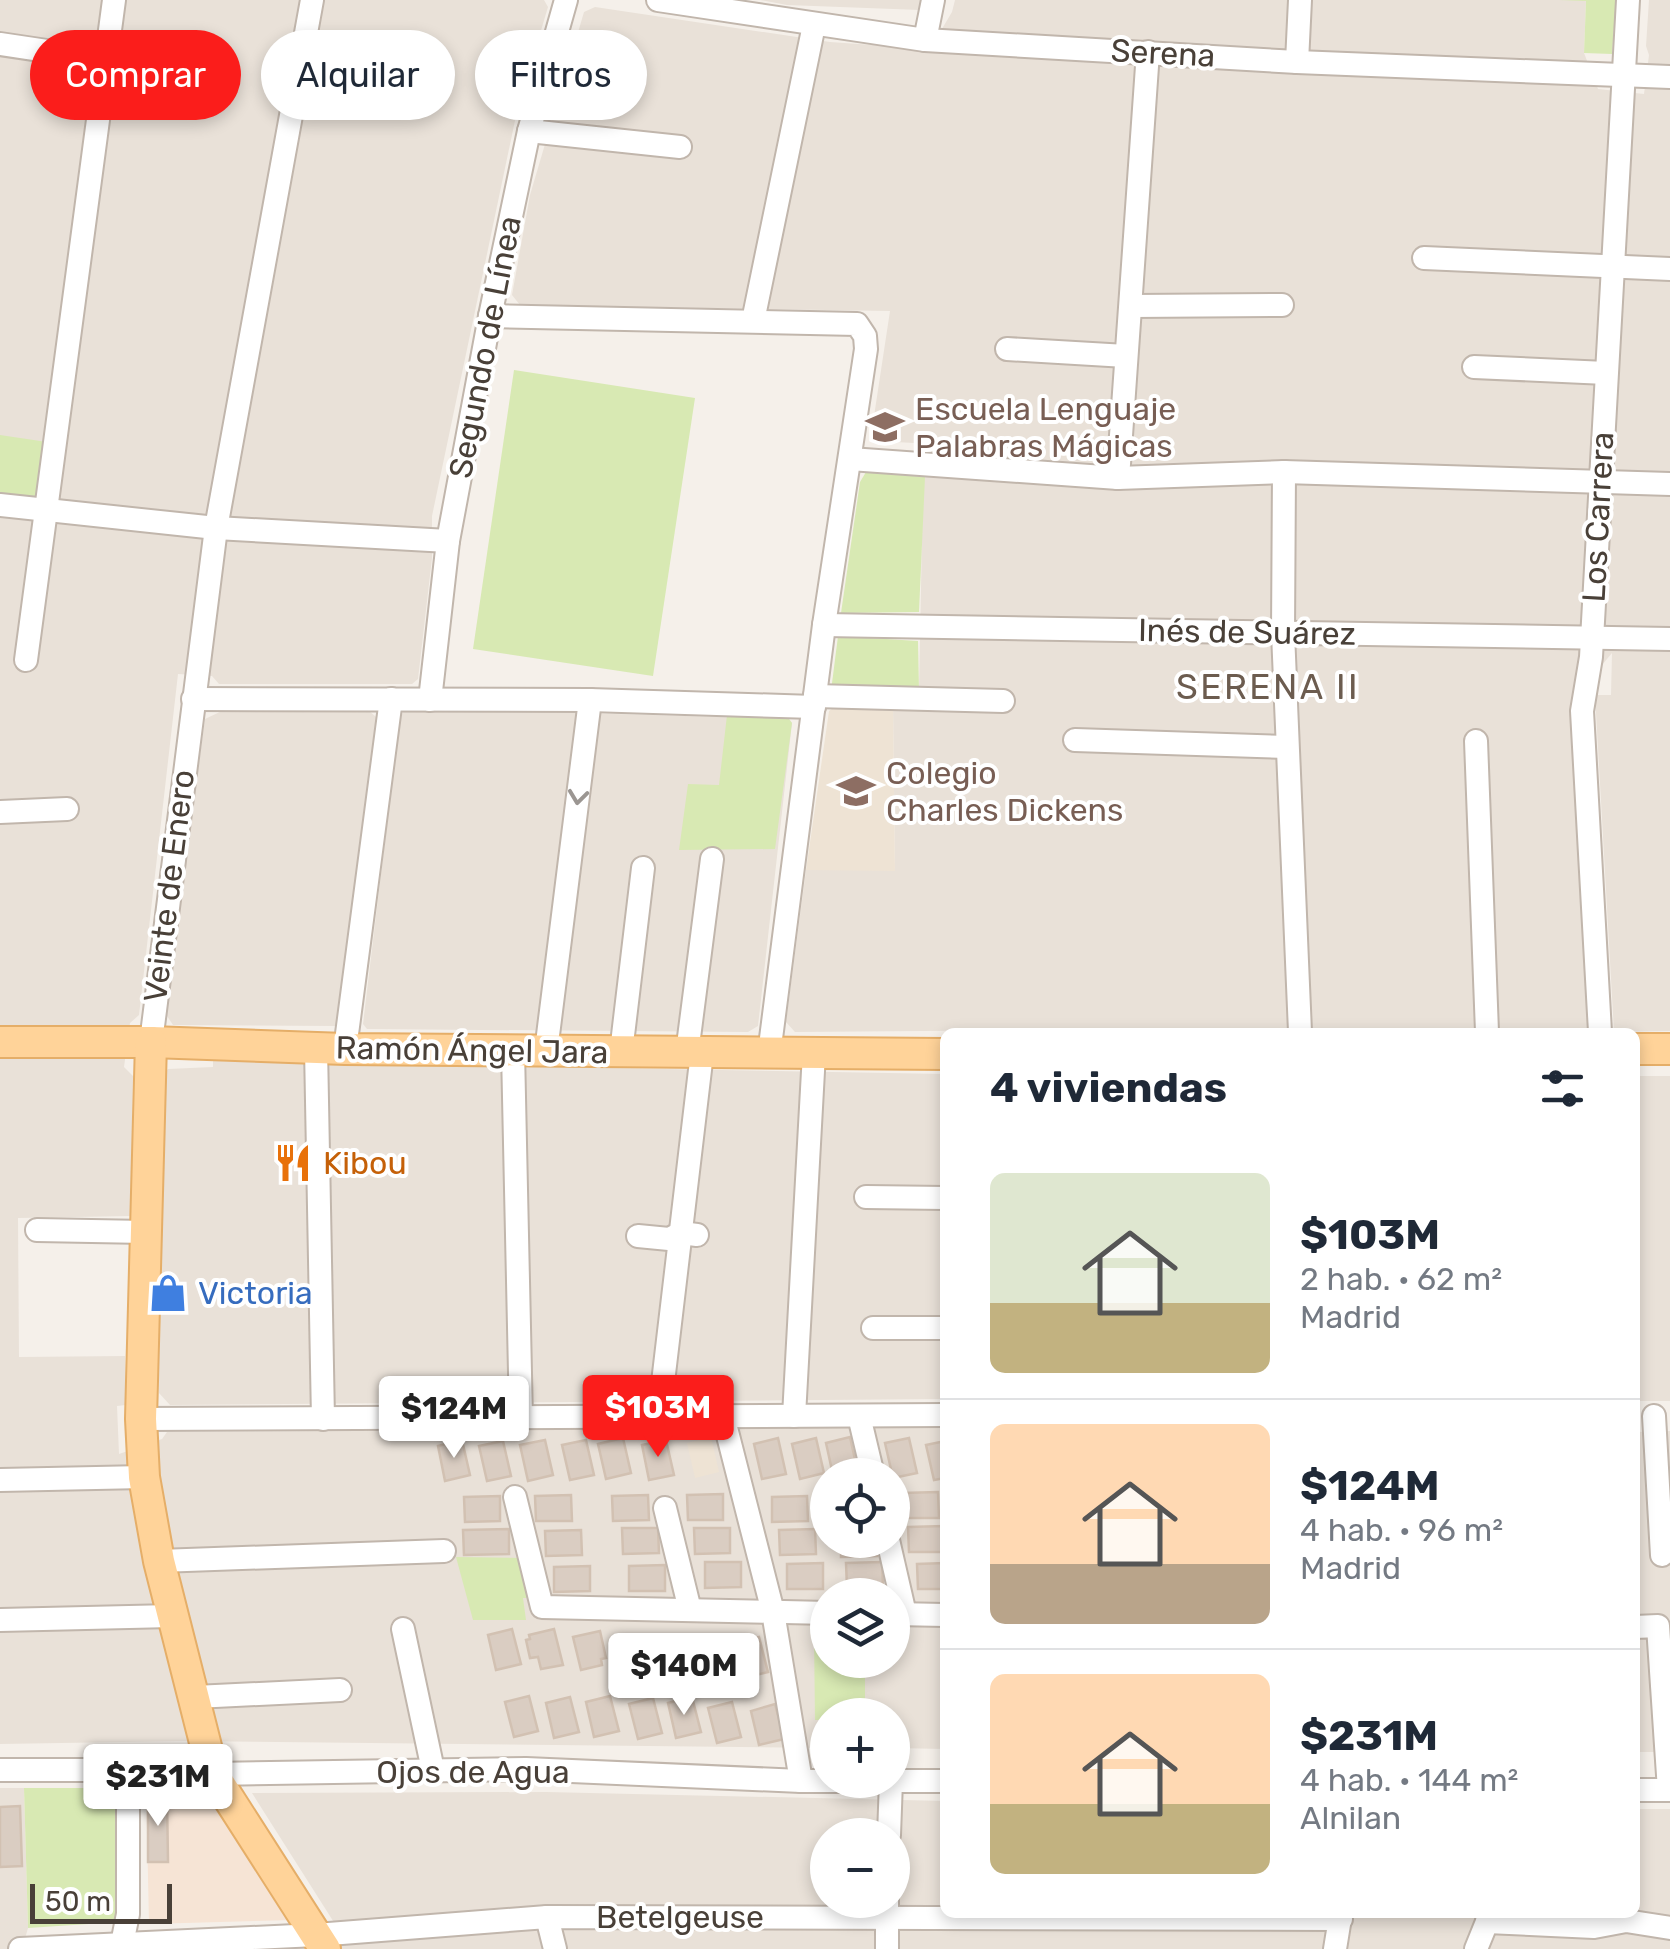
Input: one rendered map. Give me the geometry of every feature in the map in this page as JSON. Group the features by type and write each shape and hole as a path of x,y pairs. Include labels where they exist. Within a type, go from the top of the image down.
{"main road":[{"name":"Ramón Ángel Jara","path":"0,1042 546,1052 940,1054"},
{"name":"Veinte de Enero","path":"151,1042 141,1419 144,1478 158,1560 213,1774"},
{"path":"1640,1049 1670,1049"},
{"path":"213,1774 320,1942"}],"street":[{"path":"110,30 114,0"},
{"name":"Veinte de Enero","path":"151,1042 216,528 312,0"},
{"name":"Segundo de Línea","path":"430,700 448,540 490,316 528,131 566,0"},
{"name":"Serena","path":"658,0 925,40 1297,62 1670,77"},
{"path":"925,40 933,0"},
{"path":"1297,62 1300,0"},
{"name":"Los Carrera","path":"1600,1028 1582,711 1592,637 1628,0"},
{"path":"753,321 814,25"},
{"path":"0,44 30,49"},
{"path":"1118,478 1148,52"},
{"path":"26,660 98,120"},
{"path":"528,131 680,147"},
{"path":"1424,258 1670,269"},
{"path":"1132,306 1282,304"},
{"path":"490,316 856,324 865,336 769,1054"},
{"path":"1007,349 1126,356"},
{"path":"1474,367 1606,372"},
{"path":"850,459 1118,478 1284,472 1670,484"},
{"path":"1284,472 1283,633 1300,1028"},
{"path":"0,505 216,528 448,540"},
{"name":"Inés de Suárez","path":"824,625 1670,639"},
{"path":"193,699 1002,702"},
{"path":"323,1418 331,1049 391,699"},
{"path":"546,1052 590,700"},
{"path":"1075,740 1287,747"},
{"path":"1476,741 1487,1028"},
{"path":"0,812 66,809"},
{"path":"659,1416 689,1234 694,1053 712,859"},
{"path":"621,1052 643,868"},
{"path":"513,1051 521,1419"},
{"path":"794,1416 814,1053"},
{"path":"866,1197 940,1198"},
{"path":"37,1230 146,1232"},
{"path":"638,1236 669,1239 689,1234"},
{"path":"873,1328 940,1328"},
{"path":"141,1419 940,1415"},
{"path":"1653,1415 1662,1555"},
{"path":"723,1416 773,1612 801,1781"},
{"path":"859,1416 868,1458"},
{"path":"0,1480 144,1478"},
{"path":"514,1497 542,1606 810,1613"},
{"path":"665,1508 690,1610"},
{"path":"158,1560 444,1551"},
{"path":"910,1614 940,1615"},
{"path":"0,1620 172,1616"},
{"path":"1640,1627 1658,1626 1664,1639 1669,1790 1640,1790"},
{"path":"403,1628 433,1770"},
{"path":"195,1697 340,1690"},
{"name":"Ojos de Agua","path":"0,1770 213,1774 526,1770 810,1781"},
{"path":"121,1946 128,1914 128,1770"},
{"name":"Ojos de Agua","path":"910,1781 940,1781"},
{"name":"Betelgeuse","path":"910,1908 940,1909"},
{"name":"Betelgeuse","path":"20,1949 320,1942 548,1918 810,1910"},
{"path":"548,1918 556,1949"},
{"path":"887,1918 887,1949"},
{"path":"1335,1949 1341,1918"},
{"path":"1476,1949 1489,1918"},
{"path":"1494,1918 1591,1938 1626,1921 1670,1928"}],"shaded area":[{"path":"0,0 544,0 548,7 541,30 475,30 475,120 515,120 432,516 432,558 418,679 412,684 219,684 212,676 178,674 139,1015 130,1023 124,1067 133,1076 131,1216 18,1218 19,1357 125,1356 126,1405 117,1406 119,1454 162,1439 167,1432 940,1427 940,1749 910,1748 910,1698 810,1698 810,1748 184,1741 0,1744"},
{"path":"760,0 923,0 920,10 787,5"},
{"path":"955,0 1586,0 1584,53 1598,89 1644,94 1649,0 1670,0 1670,1031 1614,1028 1595,695 1611,695 1612,653 1571,702 1588,1028 940,1028 795,1032 786,1022 806,870 895,870 893,705 919,690 923,485 933,444 877,441 871,436 890,311 520,305 512,295 530,195 552,120 647,120 647,30 579,30 584,12 595,7 830,42 930,49"},
{"name":"Colegio Charles Dickens","path":"840,703 893,705 895,871 806,870 829,711"},
{"path":"407,708 789,719 792,723 758,1026 748,1032 367,1029 363,1024 400,716"},
{"path":"367,709 376,717 336,1026 173,1025 165,1013 205,719 224,710"},
{"path":"213,1061 940,1074 940,1399 170,1405 159,1393 161,1077 168,1069 213,1067"},
{"path":"1640,1076 1670,1076 1670,1401 1640,1401"},
{"path":"1670,1431 1670,1752 1640,1752 1640,1432"},
{"path":"711,1437 719,1472 695,1478 687,1443"},
{"path":"212,1785 295,1920 149,1924 146,1786"},
{"path":"0,1788 24,1788 28,1928 22,1949 0,1949"},
{"path":"546,1792 940,1801 940,1918 1640,1918 1640,1809 1670,1809 1670,1949 212,1949 335,1924 252,1793"}],"green space":[{"path":"1559,0 1616,0 1612,54 1584,53 1586,1"},
{"path":"514,370 695,398 653,676 473,649"},
{"path":"0,435 47,442 39,499 0,495"},
{"path":"866,472 925,477 919,612 841,613 860,482"},
{"path":"838,636 918,641 919,690 831,691"},
{"path":"727,715 789,719 792,723 775,849 679,850 688,784 719,785"},
{"path":"456,1557 522,1558 533,1598 523,1598 526,1620 473,1620"},
{"path":"815,1678 865,1678 865,1698 815,1698"},
{"path":"24,1788 116,1788 119,1922 28,1928"}],"building":[{"path":"850,1437 855,1458 829,1458 826,1443"},
{"path":"623,1438 631,1473 606,1479 598,1444"},
{"path":"778,1438 786,1474 762,1479 754,1444"},
{"path":"816,1438 821,1458 810,1458 810,1476 800,1479 792,1444"},
{"path":"909,1438 917,1473 910,1474 910,1458 888,1458 885,1443"},
{"path":"462,1440 470,1475 445,1481 438,1446"},
{"path":"545,1440 553,1475 528,1481 520,1445"},
{"path":"586,1440 594,1475 570,1480 562,1445"},
{"path":"666,1440 674,1475 649,1480 642,1445"},
{"path":"503,1441 511,1476 487,1481 479,1446"},
{"path":"940,1442 940,1479 934,1480 926,1445"},
{"path":"938,1492 939,1518 910,1518 910,1493"},
{"path":"723,1494 723,1520 688,1520 687,1495"},
{"path":"571,1495 572,1521 536,1521 535,1496"},
{"path":"648,1495 649,1520 613,1521 612,1496"},
{"path":"500,1496 500,1521 465,1522 464,1497"},
{"path":"807,1496 808,1521 772,1522 772,1497"},
{"path":"940,1526 940,1552 910,1552 910,1527"},
{"path":"622,1528 658,1528 659,1553 623,1554"},
{"path":"694,1528 730,1528 730,1553 695,1554"},
{"path":"509,1529 509,1554 464,1555 463,1530"},
{"path":"810,1529 810,1554 780,1555 779,1530"},
{"path":"581,1530 582,1555 546,1556 545,1531"},
{"path":"705,1562 741,1562 741,1587 705,1588"},
{"path":"882,1562 883,1578 847,1578 846,1563"},
{"path":"823,1563 823,1578 810,1578 810,1589 787,1589 787,1564"},
{"path":"940,1563 940,1589 918,1589 917,1564"},
{"path":"665,1565 665,1591 629,1591 629,1566"},
{"path":"590,1566 590,1591 554,1592 554,1567"},
{"path":"512,1629 521,1664 496,1670 488,1635"},
{"path":"554,1629 563,1665 541,1669 538,1657 530,1658 526,1640 529,1635"},
{"path":"600,1631 606,1658 601,1659 602,1665 581,1670 573,1637"},
{"path":"636,1635 644,1670 620,1676 611,1641"},
{"path":"674,1636 682,1671 658,1677 649,1642"},
{"path":"716,1637 724,1672 700,1678 691,1644"},
{"path":"759,1637 768,1672 744,1678 735,1643"},
{"path":"529,1696 538,1731 514,1737 505,1702"},
{"path":"610,1696 619,1731 594,1737 586,1702"},
{"path":"570,1697 579,1732 554,1738 546,1703"},
{"path":"692,1697 701,1732 676,1738 668,1703"},
{"path":"653,1698 662,1733 638,1739 629,1704"},
{"path":"732,1702 741,1737 717,1743 708,1708"},
{"path":"775,1704 784,1739 759,1745 751,1711"},
{"path":"148,1796 167,1796 168,1862 148,1862"},
{"path":"20,1806 22,1866 0,1867 0,1807"}],"place":[{"name":"Escuela Lenguaje Palabras Mágicas","path":"885,427"},
{"name":"Colegio Charles Dickens","path":"856,791"},
{"name":"Kibou","path":"293,1163"},
{"name":"Victoria","path":"168,1293"}],"district":[{"name":"SERENA II","path":"1268,687"}]}
